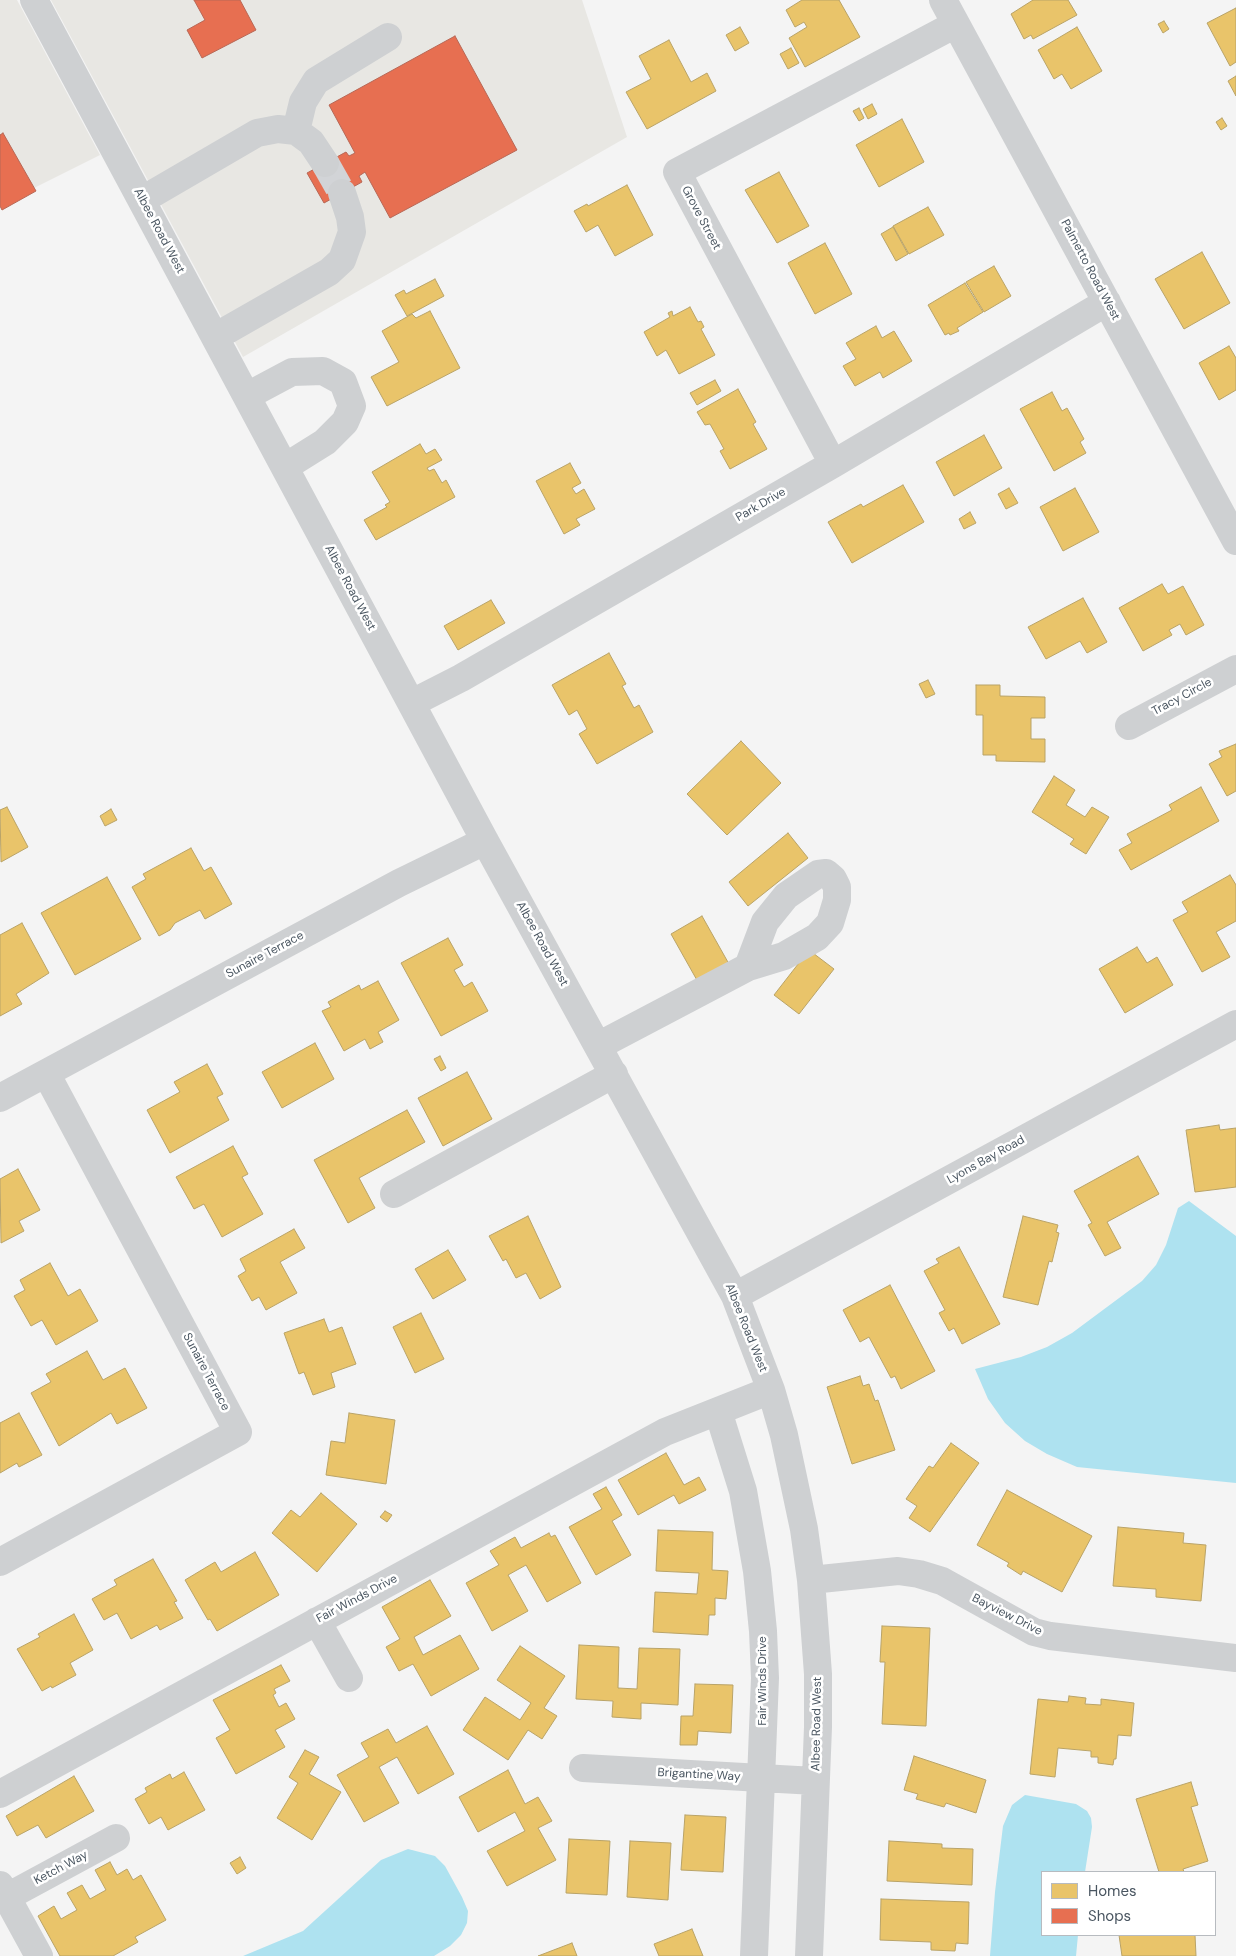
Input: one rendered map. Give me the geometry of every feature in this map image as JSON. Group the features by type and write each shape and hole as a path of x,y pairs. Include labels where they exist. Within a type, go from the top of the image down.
{"street":[{"name":"Albee Road West","path":"34,0 485,840 735,1296 771,1390 795,1483 812,1580 818,1674 809,1956"},
{"name":"Palmetto Road West","path":"943,0 1236,541"},
{"name":"Grove Street","path":"833,464 677,172 956,24"},
{"path":"296,131 303,102 316,80 388,37"},
{"path":"142,200 257,133 278,129 296,131 311,142 325,163"},
{"path":"215,337 329,272 342,260 352,232 350,217 342,193"},
{"name":"Park Drive","path":"412,703 461,678 833,464 1107,302"},
{"path":"247,396 292,372 323,371 343,382 352,406 345,422 325,442 285,467"},
{"name":"Tracy Circle","path":"1129,726 1236,669"},
{"name":"Sunaire Terrace","path":"0,1098 399,883 485,840"},
{"path":"598,1046 748,967"},
{"name":"Lyons Bay Road","path":"735,1296 1236,1024"},
{"name":"Sunaire Terrace","path":"0,1562 238,1432 46,1074"},
{"path":"394,1194 614,1074"},
{"name":"Fair Winds Drive","path":"0,1794 665,1432 771,1390"},
{"name":"Fair Winds Drive","path":"718,1411 744,1491 757,1572 765,1678 754,1956"},
{"name":"Bayview Drive","path":"812,1580 898,1571 920,1574 942,1581 1034,1632 1050,1636 1236,1658"},
{"path":"317,1621 349,1678"},
{"name":"Brigantine Way","path":"583,1768 815,1781"},
{"name":"Ketch Way","path":"39,1956 3,1891 116,1838"}],"shaded area":[{"path":"0,0 17,0 100,155 0,205"},
{"path":"51,0 582,0 627,137 243,357"}],"water":[{"path":"1189,1201 1236,1236 1236,1483 1077,1467 1047,1454 1025,1441 1005,1423 988,1399 975,1369 1021,1357 1047,1347 1072,1333 1142,1281 1156,1265 1166,1245 1178,1208"},
{"path":"1025,1795 1076,1804 1087,1811 1091,1818 1092,1827 1085,1871 1041,1871 1041,1936 1078,1936 1076,1956 990,1956 1003,1826 1012,1805"},
{"path":"408,1849 435,1856 445,1866 462,1897 468,1911 467,1923 461,1935 450,1946 434,1956 243,1956 303,1931 381,1860"}],"building: Homes":[{"path":"802,0 839,0 860,37 805,67 789,38 807,27 804,22 795,27 786,10"},
{"path":"1033,0 1068,0 1077,15 1033,39 1031,35 1024,39 1011,14"},
{"path":"1236,8 1236,62 1230,66 1207,23"},
{"path":"1164,21 1169,29 1163,33 1158,24"},
{"path":"740,27 749,43 735,51 726,35"},
{"path":"1077,27 1102,71 1071,89 1062,74 1054,79 1038,50"},
{"path":"669,40 691,82 707,73 716,91 647,129 626,92 651,79 639,56"},
{"path":"791,48 799,63 788,69 780,54"},
{"path":"1236,76 1236,96 1228,81"},
{"path":"872,104 877,114 868,119 863,109"},
{"path":"859,108 864,118 859,121 853,111"},
{"path":"1222,118 1227,126 1221,130 1216,122"},
{"path":"902,119 924,162 879,187 856,145"},
{"path":"779,172 809,226 777,243 745,190"},
{"path":"627,185 653,235 615,256 598,225 586,232 574,211 587,204 588,206"},
{"path":"928,207 944,235 909,254 893,226"},
{"path":"893,227 908,254 896,261 881,234"},
{"path":"825,243 852,294 815,314 788,263"},
{"path":"1202,252 1230,303 1184,329 1155,279"},
{"path":"994,266 1011,296 984,312 966,282"},
{"path":"435,279 444,296 407,316 395,295 404,290 406,294"},
{"path":"965,283 983,312 957,328 959,331 945,335 928,305"},
{"path":"690,307 698,322 701,321 704,327 701,329 715,355 679,374 666,350 657,356 644,332 670,317 668,313 672,311 673,316"},
{"path":"430,311 460,368 387,406 371,377 399,362 382,331 412,314 416,318"},
{"path":"876,326 882,338 894,331 912,361 883,378 880,372 855,386 843,366 856,359 846,343"},
{"path":"1229,346 1236,358 1236,390 1219,400 1199,363"},
{"path":"715,380 721,391 697,405 690,393"},
{"path":"738,389 756,422 753,424 767,449 730,469 720,451 724,449 710,424 705,425 697,412"},
{"path":"1052,392 1062,411 1067,408 1084,439 1080,442 1086,453 1054,471 1020,409"},
{"path":"984,435 1002,468 954,496 936,462"},
{"path":"420,444 426,454 435,449 442,460 427,468 429,471 434,469 442,483 446,480 455,497 376,540 364,520 387,507 385,505 390,502 372,472"},
{"path":"570,463 581,483 572,488 576,494 584,489 595,509 576,519 580,525 564,534 536,481"},
{"path":"903,485 924,522 852,563 828,522 861,504 863,507"},
{"path":"1009,488 1018,503 1006,509 998,494"},
{"path":"1075,488 1099,532 1063,551 1040,507"},
{"path":"970,512 976,523 964,529 959,519"},
{"path":"1162,584 1168,594 1183,586 1204,625 1186,635 1180,624 1169,630 1172,635 1143,651 1119,608"},
{"path":"1083,598 1107,642 1087,653 1080,641 1046,659 1028,627"},
{"path":"491,600 505,623 458,650 444,626"},
{"path":"609,653 626,684 622,686 634,708 639,705 653,732 597,764 579,734 587,729 577,710 569,715 552,685"},
{"path":"928,680 935,694 926,698 919,684"},
{"path":"976,685 1000,685 1000,696 1045,697 1045,718 1031,718 1031,739 1045,739 1045,762 996,761 996,755 983,755 983,715 976,715"},
{"path":"741,741 781,783 727,835 687,794"},
{"path":"1236,744 1236,791 1227,796 1209,764 1222,757 1219,751"},
{"path":"1054,776 1075,790 1066,805 1085,817 1092,807 1109,817 1086,854 1070,844 1074,839 1032,812"},
{"path":"1201,787 1219,821 1131,870 1119,850 1132,843 1127,834 1172,810 1169,805"},
{"path":"7,807 28,847 1,862 0,810"},
{"path":"111,809 117,820 105,826 100,816"},
{"path":"788,833 808,858 748,906 729,882"},
{"path":"191,848 204,871 211,867 232,904 205,919 200,910 175,923 170,930 159,936 132,887 146,879 143,874"},
{"path":"1230,875 1236,885 1236,921 1216,932 1230,957 1202,972 1173,920 1188,912 1182,902"},
{"path":"107,877 141,939 75,975 41,913"},
{"path":"702,916 729,964 698,982 671,934"},
{"path":"22,923 49,973 16,994 22,1004 0,1016 0,935"},
{"path":"448,938 463,965 454,970 464,987 472,982 488,1011 441,1036 401,963"},
{"path":"1137,947 1147,963 1157,957 1173,985 1125,1013 1099,969"},
{"path":"809,950 834,969 799,1014 774,995"},
{"path":"378,981 399,1020 378,1032 383,1042 370,1049 365,1039 344,1051 322,1011 331,1007 328,1002 359,985 361,990"},
{"path":"315,1043 334,1079 282,1108 262,1072"},
{"path":"440,1056 446,1068 441,1071 434,1059"},
{"path":"207,1064 223,1094 217,1097 229,1120 170,1153 147,1110 180,1092 174,1082"},
{"path":"467,1072 492,1119 443,1146 418,1098"},
{"path":"407,1110 425,1142 359,1178 375,1208 348,1223 314,1160"},
{"path":"1219,1125 1220,1130 1236,1128 1236,1187 1195,1192 1186,1130"},
{"path":"233,1146 248,1174 242,1177 263,1214 222,1237 204,1204 194,1209 176,1177"},
{"path":"1138,1156 1159,1194 1107,1222 1121,1248 1105,1256 1088,1225 1092,1223 1074,1191"},
{"path":"18,1169 40,1210 19,1221 24,1231 1,1243 0,1179"},
{"path":"528,1216 561,1287 540,1299 526,1273 516,1278 506,1259 503,1261 489,1236"},
{"path":"1023,1216 1058,1225 1056,1232 1059,1233 1052,1262 1049,1261 1038,1305 1003,1297"},
{"path":"294,1229 305,1248 280,1262 297,1293 266,1310 259,1297 252,1301 238,1276 246,1271 240,1259"},
{"path":"959,1247 1000,1324 962,1344 954,1328 949,1331 939,1313 945,1310 924,1271 939,1263 936,1259"},
{"path":"448,1250 466,1280 433,1299 415,1269"},
{"path":"50,1263 68,1296 80,1289 98,1321 56,1345 42,1320 31,1326 14,1296 25,1290 20,1280"},
{"path":"890,1285 935,1371 901,1389 895,1376 891,1378 869,1337 860,1342 843,1310"},
{"path":"421,1313 444,1359 415,1373 393,1327"},
{"path":"324,1319 329,1332 342,1327 356,1364 331,1373 335,1387 313,1395 304,1372 299,1374 284,1333"},
{"path":"87,1351 103,1380 125,1368 147,1408 117,1424 111,1413 59,1446 31,1393 51,1382 46,1374"},
{"path":"860,1376 863,1386 869,1384 875,1401 878,1400 895,1450 852,1464 827,1387"},
{"path":"19,1413 42,1455 19,1467 17,1463 0,1473 0,1423"},
{"path":"349,1413 395,1420 386,1484 326,1475 331,1441 345,1443"},
{"path":"951,1443 979,1463 930,1532 909,1518 917,1506 906,1499 929,1466 933,1468"},
{"path":"666,1453 684,1485 699,1477 706,1490 679,1504 674,1495 638,1515 618,1480"},
{"path":"606,1487 622,1515 612,1521 631,1555 596,1575 569,1527 602,1509 593,1494"},
{"path":"1007,1490 1092,1536 1062,1592 1023,1571 1021,1575 1007,1566 1009,1563 977,1545"},
{"path":"321,1493 357,1524 317,1572 272,1533 291,1510 300,1517"},
{"path":"385,1511 392,1515 387,1522 380,1517"},
{"path":"1118,1527 1184,1533 1183,1543 1206,1545 1201,1601 1156,1597 1156,1589 1113,1586"},
{"path":"658,1530 713,1532 712,1570 728,1571 726,1599 715,1598 715,1615 709,1615 708,1635 653,1632 655,1592 697,1594 699,1573 656,1571"},
{"path":"549,1533 551,1537 555,1535 581,1583 547,1602 526,1565 508,1575 528,1611 492,1631 466,1583 499,1565 490,1551 515,1537 521,1548"},
{"path":"255,1552 279,1595 217,1631 210,1619 208,1620 185,1580 215,1562 221,1572"},
{"path":"153,1559 177,1601 174,1602 183,1618 160,1630 157,1625 131,1639 117,1613 104,1620 92,1599 117,1585 114,1580"},
{"path":"430,1580 451,1616 414,1637 423,1655 460,1635 479,1669 431,1696 413,1664 399,1671 386,1647 400,1639 382,1607"},
{"path":"74,1614 93,1650 70,1663 76,1675 52,1688 51,1686 42,1691 17,1649 40,1637 38,1634"},
{"path":"882,1626 930,1628 926,1726 882,1724 885,1662 880,1662"},
{"path":"579,1645 619,1647 618,1688 637,1689 639,1648 680,1649 678,1705 641,1703 641,1719 612,1717 613,1701 576,1699"},
{"path":"520,1646 565,1676 544,1708 557,1716 542,1739 528,1730 508,1760 463,1730 485,1697 520,1720 531,1703 497,1680"},
{"path":"281,1665 290,1681 274,1689 276,1693 273,1695 279,1707 286,1703 295,1719 275,1730 285,1747 236,1774 216,1738 230,1730 213,1700"},
{"path":"695,1684 733,1685 731,1733 698,1731 697,1745 680,1745 681,1716 693,1716"},
{"path":"1069,1696 1086,1698 1085,1704 1101,1705 1101,1699 1134,1703 1131,1736 1118,1735 1116,1759 1114,1759 1113,1765 1098,1763 1098,1757 1091,1757 1091,1751 1058,1748 1055,1777 1030,1774 1038,1699 1068,1702"},
{"path":"427,1726 454,1774 418,1794 397,1757 379,1767 399,1803 364,1822 337,1775 369,1757 361,1743 388,1729 396,1743"},
{"path":"305,1750 319,1757 309,1774 341,1792 312,1840 277,1818 298,1783 289,1777"},
{"path":"914,1756 986,1780 976,1813 946,1803 944,1807 916,1799 918,1794 904,1790"},
{"path":"508,1770 525,1804 538,1797 552,1821 538,1828 556,1860 507,1886 487,1851 525,1831 515,1812 478,1832 459,1797"},
{"path":"184,1772 205,1810 168,1830 161,1817 149,1824 135,1799 147,1792 145,1788 170,1774 172,1779"},
{"path":"74,1776 94,1811 46,1838 38,1825 17,1836 6,1816"},
{"path":"1191,1782 1198,1805 1191,1807 1208,1861 1183,1869 1184,1871 1159,1871 1136,1799"},
{"path":"685,1815 726,1817 723,1872 681,1870"},
{"path":"569,1839 610,1841 607,1895 566,1893"},
{"path":"630,1841 671,1843 668,1900 627,1897"},
{"path":"889,1841 942,1844 942,1848 973,1849 972,1885 887,1881"},
{"path":"240,1857 246,1868 237,1874 230,1863"},
{"path":"110,1862 117,1875 127,1869 133,1880 141,1875 166,1920 135,1937 138,1942 113,1956 60,1956 38,1916 54,1906 61,1919 77,1910 67,1893 82,1885 90,1899 106,1890 95,1870"},
{"path":"881,1899 969,1902 968,1944 956,1943 955,1951 931,1950 931,1942 880,1940"},
{"path":"692,1929 703,1956 659,1956 654,1944"},
{"path":"1119,1936 1195,1936 1196,1956 1122,1956"},
{"path":"572,1943 577,1956 538,1956"}],"building: Shops":[{"path":"194,0 240,0 256,30 202,58 187,30 205,20"},
{"path":"455,36 517,150 390,218 365,172 359,176 362,182 324,203 307,173 346,152 349,156 355,153 329,105"},
{"path":"3,133 36,191 2,210 0,206 0,135"}],"tunnel":[{"path":"325,163 342,193"}]}
